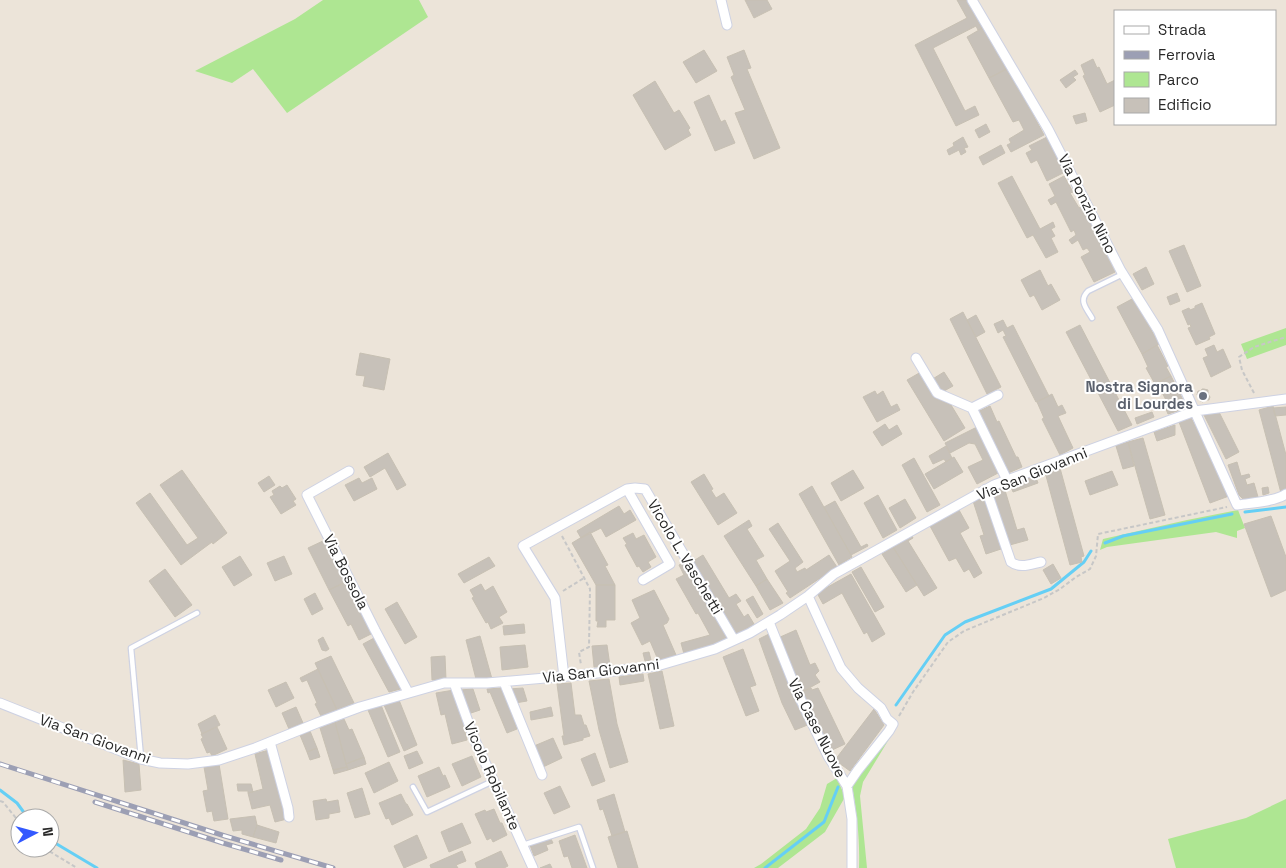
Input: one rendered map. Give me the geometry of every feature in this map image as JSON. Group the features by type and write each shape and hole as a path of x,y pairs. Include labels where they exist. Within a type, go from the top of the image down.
{"street":[{"path":"720,0 727,25"},
{"name":"Via Ponzio Nino","path":"972,0 1048,128 1123,274 1158,330 1237,505"},
{"path":"916,358 937,393 972,408 1007,480"},
{"path":"972,408 998,395"},
{"name":"Via San Giovanni","path":"0,703 141,759 160,763 188,764 219,760 360,707 444,683 504,682 657,666 715,649 769,622 808,596 834,574 986,489 1007,480 1195,411 1286,399"},
{"name":"Via Bossola","path":"349,471 307,495 408,692"},
{"name":"Vicolo L. Vaschetti","path":"627,490 635,488 645,489 734,640"},
{"path":"986,489 1011,562 1015,566 1041,562"},
{"path":"564,677 556,598 523,546 627,490 670,564 643,580"},
{"path":"1237,505 1282,497 1286,494"},
{"path":"808,596 842,668 858,688 881,708 887,719 893,724 847,786"},
{"name":"Via Case Nuove","path":"769,622 797,692 828,756 847,786 852,819 852,868"},
{"path":"504,682 542,775"},
{"name":"Vicolo Robilante","path":"454,683 474,738 533,868"},
{"path":"270,742 290,817"}],"lane":[{"path":"1092,318 1084,304 1084,295 1088,291 1123,274"},
{"path":"141,759 131,648 197,613"},
{"path":"413,787 427,812 493,781"},
{"path":"523,845 579,827 593,868"}],"path":[{"path":"1256,403 1255,395 1242,370 1239,357 1254,346 1286,337"},
{"path":"893,724 948,642 964,630 1044,598 1090,569 1096,556 1098,534 1237,505"},
{"path":"557,527 590,589 589,647 579,652 582,675"},
{"path":"554,596 584,578"},
{"path":"0,801 10,811"},
{"path":"60,858 77,868"}],"green space":[{"path":"323,0 419,0 428,17 287,113 253,69 232,83 195,71 295,19"},
{"path":"1286,328 1286,345 1247,359 1241,344"},
{"path":"1238,510 1245,528 1237,531 1237,538 1216,532 1107,547 1100,550 1103,539"},
{"path":"897,726 863,782 860,796 867,868 859,868 858,827 852,786 869,760"},
{"path":"837,778 845,797 825,832 778,868 754,868 806,829 820,808 827,784"},
{"path":"1286,799 1286,868 1176,868 1168,839 1246,818"}],"building":[{"path":"745,0 767,0 772,9 754,18"},
{"path":"957,0 968,0 984,27 978,30 976,26 933,48 965,111 975,106 979,115 956,126 915,45 967,18"},
{"path":"984,27 1007,69 989,78 967,37"},
{"path":"704,50 717,71 696,83 683,62"},
{"path":"744,50 751,68 747,69 780,148 754,159 735,113 745,110 731,77 734,75 727,57"},
{"path":"1093,59 1107,84 1114,80 1114,105 1100,112 1083,76 1085,75 1081,65"},
{"path":"1008,68 1044,135 1011,152 1007,145 1011,143 1009,139 1024,130 1019,120 1013,122 989,78"},
{"path":"1075,70 1078,74 1073,77 1076,80 1066,88 1060,80"},
{"path":"655,81 674,113 679,110 690,128 688,130 691,135 665,150 633,95"},
{"path":"709,95 721,122 725,120 735,143 715,151 694,102"},
{"path":"1085,113 1087,121 1076,124 1073,116"},
{"path":"986,124 990,132 979,138 975,130"},
{"path":"963,137 968,147 964,148 966,152 961,155 959,150 949,155 947,150 954,146 953,143"},
{"path":"1047,137 1065,172 1047,181 1037,160 1031,163 1026,153 1032,150 1029,146"},
{"path":"1001,145 1005,153 983,165 979,157"},
{"path":"1012,176 1040,229 1053,222 1055,227 1051,229 1055,236 1051,238 1058,252 1046,258 1033,235 1027,238 998,183"},
{"path":"1064,176 1073,192 1070,193 1079,208 1082,206 1115,272 1094,282 1081,257 1090,252 1087,248 1083,250 1078,240 1072,244 1069,240 1076,235 1074,230 1071,232 1056,202 1051,205 1048,200 1055,196 1049,184"},
{"path":"1184,245 1201,286 1187,292 1169,251"},
{"path":"1146,267 1154,284 1142,290 1133,274"},
{"path":"1040,270 1048,286 1051,284 1060,300 1042,310 1034,295 1030,297 1021,280"},
{"path":"1177,293 1180,301 1170,305 1167,297"},
{"path":"1132,299 1159,344 1142,354 1117,307"},
{"path":"1202,303 1215,334 1209,337 1210,339 1196,345 1188,328 1191,327 1190,324 1188,325 1182,311 1195,308 1195,306"},
{"path":"963,312 1001,387 987,394 950,319"},
{"path":"976,315 985,332 976,337 967,320"},
{"path":"1003,320 1007,328 1013,325 1049,396 1036,402 1003,337 1006,336 1003,330 998,333 994,324"},
{"path":"1080,325 1132,425 1118,431 1066,332"},
{"path":"1157,345 1171,376 1155,384 1146,368 1148,367 1142,354"},
{"path":"1214,345 1217,352 1223,349 1231,367 1211,377 1203,358 1208,356 1205,349"},
{"path":"360,353 390,359 384,390 363,386 365,376 356,375"},
{"path":"921,372 937,400 945,395 965,428 944,441 907,380"},
{"path":"944,372 953,386 944,391 937,388 931,380"},
{"path":"1171,376 1187,408 1168,414 1163,402 1166,400 1157,383"},
{"name":"Nostra Signora di Lourdes","path":"1202,389 1208,390 1210,397 1209,400 1203,402 1200,401 1197,395 1198,391"},
{"path":"875,391 877,395 883,391 891,407 897,404 900,410 877,422 863,397"},
{"path":"1052,394 1058,407 1062,405 1066,413 1058,416 1073,448 1060,455 1042,419 1044,418 1037,402"},
{"path":"990,406 1022,467 1006,474 980,416 982,415 979,411"},
{"path":"1273,406 1286,455 1286,490 1281,493 1259,410"},
{"path":"1286,407 1286,415 1275,416 1273,408"},
{"path":"1152,412 1154,417 1137,424 1135,418"},
{"path":"1219,412 1239,452 1226,459 1203,413"},
{"path":"1191,418 1208,448 1229,496 1210,503 1179,422"},
{"path":"885,424 889,430 897,425 902,434 882,446 873,432"},
{"path":"1175,425 1175,435 1157,441 1154,432"},
{"path":"977,427 1000,472 977,484 968,467 983,460 975,444 969,443 950,453 945,443"},
{"path":"1143,438 1165,515 1150,519 1128,442"},
{"path":"1128,442 1134,466 1123,469 1116,446"},
{"path":"946,446 952,458 946,462 944,459 933,464 929,456"},
{"path":"388,453 406,485 397,490 385,468 370,477 364,467"},
{"path":"954,457 963,472 934,489 925,474"},
{"path":"914,458 940,505 927,512 902,465"},
{"path":"1237,462 1241,476 1249,474 1250,477 1245,479 1247,485 1254,483 1258,497 1248,500 1243,499 1239,495 1228,465"},
{"path":"1060,468 1084,556 1081,557 1082,562 1070,565 1045,472"},
{"path":"182,470 227,533 181,565 136,503 150,493 187,545 198,538 160,485"},
{"path":"853,470 864,488 841,501 831,483"},
{"path":"1112,471 1118,485 1090,495 1085,481"},
{"path":"704,474 716,498 724,493 737,513 718,525 691,482"},
{"path":"1035,475 1038,483 1013,492 1010,484"},
{"path":"269,476 275,485 264,492 258,483"},
{"path":"359,478 362,483 372,478 377,489 354,501 345,485"},
{"path":"287,485 296,499 293,501 296,505 281,514 270,497 274,495 272,491 280,486 282,488"},
{"path":"812,486 852,557 839,565 799,494"},
{"path":"1004,487 1017,530 1024,528 1028,540 1006,546 989,492"},
{"path":"1268,487 1269,493 1263,495 1262,488"},
{"path":"987,494 1004,548 986,554 980,536 984,535 973,501"},
{"path":"878,495 897,530 883,538 864,503"},
{"path":"905,499 916,518 900,528 889,508"},
{"path":"835,501 861,547 867,544 868,546 851,555 824,507"},
{"path":"619,506 624,514 630,510 636,520 606,537 601,528 581,538 577,531"},
{"path":"959,510 969,528 960,533 982,573 974,578 969,569 964,572 956,558 949,561 930,526"},
{"path":"1271,516 1286,557 1286,590 1271,597 1244,524"},
{"path":"749,520 752,526 747,529 764,556 756,560 767,579 756,586 724,536"},
{"path":"778,523 803,562 795,568 797,572 805,568 806,570 829,555 837,567 790,598 775,571 790,561 769,529"},
{"path":"590,532 608,565 605,566 615,585 596,585 572,543"},
{"path":"633,533 636,539 644,535 656,557 648,562 651,567 643,572 639,566 637,567 623,538"},
{"path":"912,536 913,538 908,541 937,588 924,596 893,547"},
{"path":"325,540 345,575 342,577 345,582 329,590 308,548"},
{"path":"893,547 917,585 906,592 882,554"},
{"path":"703,555 729,598 736,594 741,601 736,604 744,617 748,614 754,624 737,635 690,563"},
{"path":"240,556 252,575 234,586 222,567"},
{"path":"284,556 292,574 275,581 267,563"},
{"path":"489,557 495,566 464,583 458,574"},
{"path":"685,562 728,639 718,645 684,654 681,643 710,635 676,579 684,575 679,565"},
{"path":"1053,564 1061,578 1051,584 1043,570"},
{"path":"861,567 884,607 875,612 852,572"},
{"path":"165,569 192,605 175,617 149,581"},
{"path":"851,574 885,634 872,642 867,632 864,634 842,593 823,604 817,593"},
{"path":"767,579 783,603 770,610 756,586"},
{"path":"346,582 373,633 359,640 351,624 348,626 329,590"},
{"path":"481,584 485,591 493,586 507,612 499,617 503,623 491,629 472,598 474,597 470,590"},
{"path":"596,585 615,585 615,620 606,620 606,627 597,627"},
{"path":"654,590 669,619 663,625 676,655 659,662 650,641 642,645 631,623 640,618 632,600"},
{"path":"315,593 323,609 312,615 304,599"},
{"path":"753,596 763,614 757,618 746,600"},
{"path":"397,602 417,637 405,644 385,609"},
{"path":"524,624 525,633 504,635 503,626"},
{"path":"796,630 810,665 815,663 819,671 815,675 820,682 802,692 778,638"},
{"path":"769,634 810,724 795,730 782,703 759,639"},
{"path":"480,636 492,679 476,679 466,640"},
{"path":"323,637 329,649 326,651 322,650 318,640"},
{"path":"376,637 404,688 389,692 363,644"},
{"path":"525,645 528,667 502,670 500,647"},
{"path":"607,645 610,666 594,667 592,646"},
{"path":"743,649 756,685 750,687 759,711 746,716 723,657"},
{"path":"649,652 651,660 645,661 643,653"},
{"path":"331,656 354,703 337,710 315,663"},
{"path":"445,656 446,680 432,680 431,657"},
{"path":"318,669 338,712 322,718 307,680 302,682 300,678"},
{"path":"662,671 674,726 660,729 648,674"},
{"path":"643,674 644,681 620,685 619,677"},
{"path":"609,679 617,724 628,762 610,768 599,730 589,681"},
{"path":"286,682 294,698 276,707 268,690"},
{"path":"571,683 575,715 581,715 590,736 564,745 557,684"},
{"path":"502,688 516,720 514,721 517,729 507,733 487,689"},
{"path":"523,688 527,701 515,703 509,689"},
{"path":"811,688 812,690 818,688 845,744 830,751 802,692"},
{"path":"473,689 480,710 468,714 460,690"},
{"path":"454,690 467,740 452,744 445,714 441,715 436,693"},
{"path":"399,700 417,745 404,751 384,705"},
{"path":"381,705 400,752 388,757 368,710"},
{"path":"296,707 303,723 289,729 282,713"},
{"path":"551,707 553,716 531,720 530,712"},
{"path":"874,709 884,725 850,771 835,760"},
{"path":"215,715 220,725 202,734 198,724"},
{"path":"344,719 349,730 352,729 364,757 346,764 335,722"},
{"path":"335,722 347,767 333,770 320,728"},
{"path":"217,727 227,749 212,756 210,752 207,753 201,739 203,738 201,734"},
{"path":"310,731 317,748 307,752 300,735"},
{"path":"553,738 562,758 543,767 534,746"},
{"path":"317,748 320,757 310,760 307,752"},
{"path":"269,750 287,819 275,822 270,805 252,809 248,793 263,789 255,754"},
{"path":"417,751 423,763 409,769 404,756"},
{"path":"595,753 605,781 592,786 581,759"},
{"path":"472,756 481,777 462,786 452,764"},
{"path":"364,757 366,764 348,770 346,764"},
{"path":"123,760 139,764 141,790 125,792"},
{"path":"389,762 398,781 374,793 365,773"},
{"path":"219,764 228,819 214,821 212,811 207,812 203,791 208,790 204,767"},
{"path":"347,767 348,770 334,774 333,770"},
{"path":"439,767 450,787 427,797 418,776"},
{"path":"237,784 251,784 253,792 238,791"},
{"path":"560,786 570,807 554,814 544,793"},
{"path":"362,788 370,814 355,818 347,793"},
{"path":"401,794 413,815 392,825 389,818 386,819 379,803"},
{"path":"614,794 625,832 612,836 603,809 600,810 597,800"},
{"path":"326,799 327,802 338,800 340,812 329,814 329,818 316,820 313,801"},
{"path":"494,809 507,835 493,842 491,838 487,840 475,814"},
{"path":"255,816 257,825 253,837 242,834 242,830 233,831 230,819"},
{"path":"462,823 471,843 449,852 441,832"},
{"path":"257,825 279,832 276,843 253,837"},
{"path":"627,831 638,868 618,868 608,837"},
{"path":"417,835 427,858 404,868 394,846"},
{"path":"575,835 587,868 572,868 568,856 564,857 559,841"},
{"path":"550,837 553,843 546,845 548,850 534,856 530,845"},
{"path":"462,851 466,861 456,865 458,868 431,868 430,865"},
{"path":"501,851 508,866 504,868 477,868 475,863"},
{"path":"550,864 552,868 540,868"}],"waterway":[{"path":"1245,512 1286,507"},
{"path":"1105,543 1123,536 1232,514"},
{"path":"896,705 945,635 965,622 1051,589 1084,562 1091,551"},
{"path":"765,868 824,822 838,787"},
{"path":"0,790 21,808"},
{"path":"60,846 97,868"}],"railway":[{"path":"0,764 225,836 333,868"},
{"path":"95,802 281,860"}],"place":[{"name":"Nostra Signora di Lourdes","path":"1203,396"}]}
